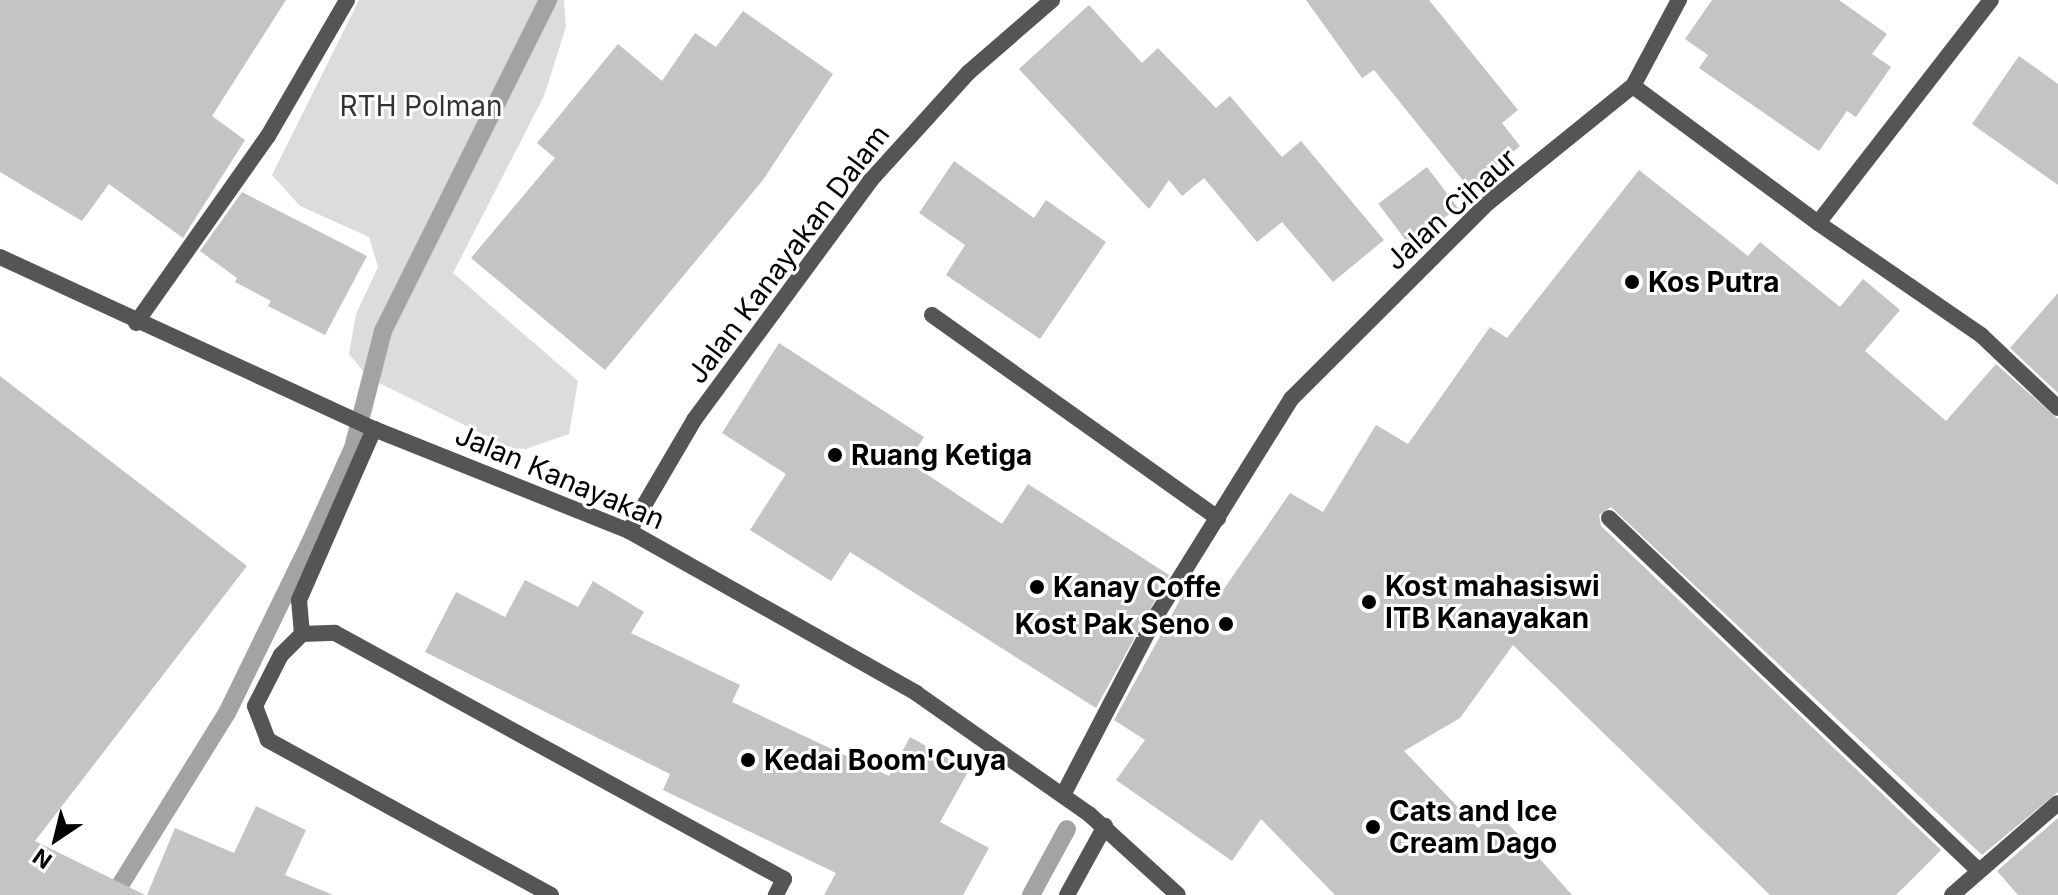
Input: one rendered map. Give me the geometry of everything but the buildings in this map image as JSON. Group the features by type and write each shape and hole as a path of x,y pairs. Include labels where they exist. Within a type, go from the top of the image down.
{"street":[{"path":"136,323 268,136 347,0"},
{"name":"Jalan Kanayakan Dalam","path":"629,531 694,420 870,181 969,72 1052,0"},
{"path":"1679,0 1633,86 1818,223 1981,335 2058,408"},
{"path":"1818,223 1991,0"},
{"name":"Jalan Cihaur","path":"1063,795 1156,616 1291,399 1489,202 1633,86"},
{"name":"Jalan Kanayakan","path":"0,257 136,323 374,429 629,531 916,693 1105,826 1178,895"},
{"path":"932,315 1218,518"},
{"path":"302,634 299,600 374,429"},
{"path":"1609,518 1978,870"},
{"path":"544,893 268,740 255,706 281,655 302,634 335,633 784,879 776,895"},
{"path":"1952,895 2058,803"},
{"path":"1067,895 1105,826"}],"green space":[{"name":"RTH Polman","path":"359,0 564,0 566,27 544,96 453,273 578,381 569,434 526,449 511,448 369,378 349,354 356,314 378,267 369,237 300,206 272,175"}],"waterway":[{"path":"114,895 227,713 309,545 353,448 383,331 548,0"},
{"path":"1031,895 1067,829"}],"place":[{"name":"Kos Putra","path":"1632,282"},
{"name":"Ruang Ketiga","path":"835,455"},
{"name":"Kanay Coffe","path":"1037,587"},
{"name":"Kost mahasiswi ITB Kanayakan","path":"1369,602"},
{"name":"Kost Pak Seno","path":"1226,624"},
{"name":"Kedai Boom'Cuya","path":"748,760"},
{"name":"Cats and Ice Cream Dago","path":"1373,827"}]}
